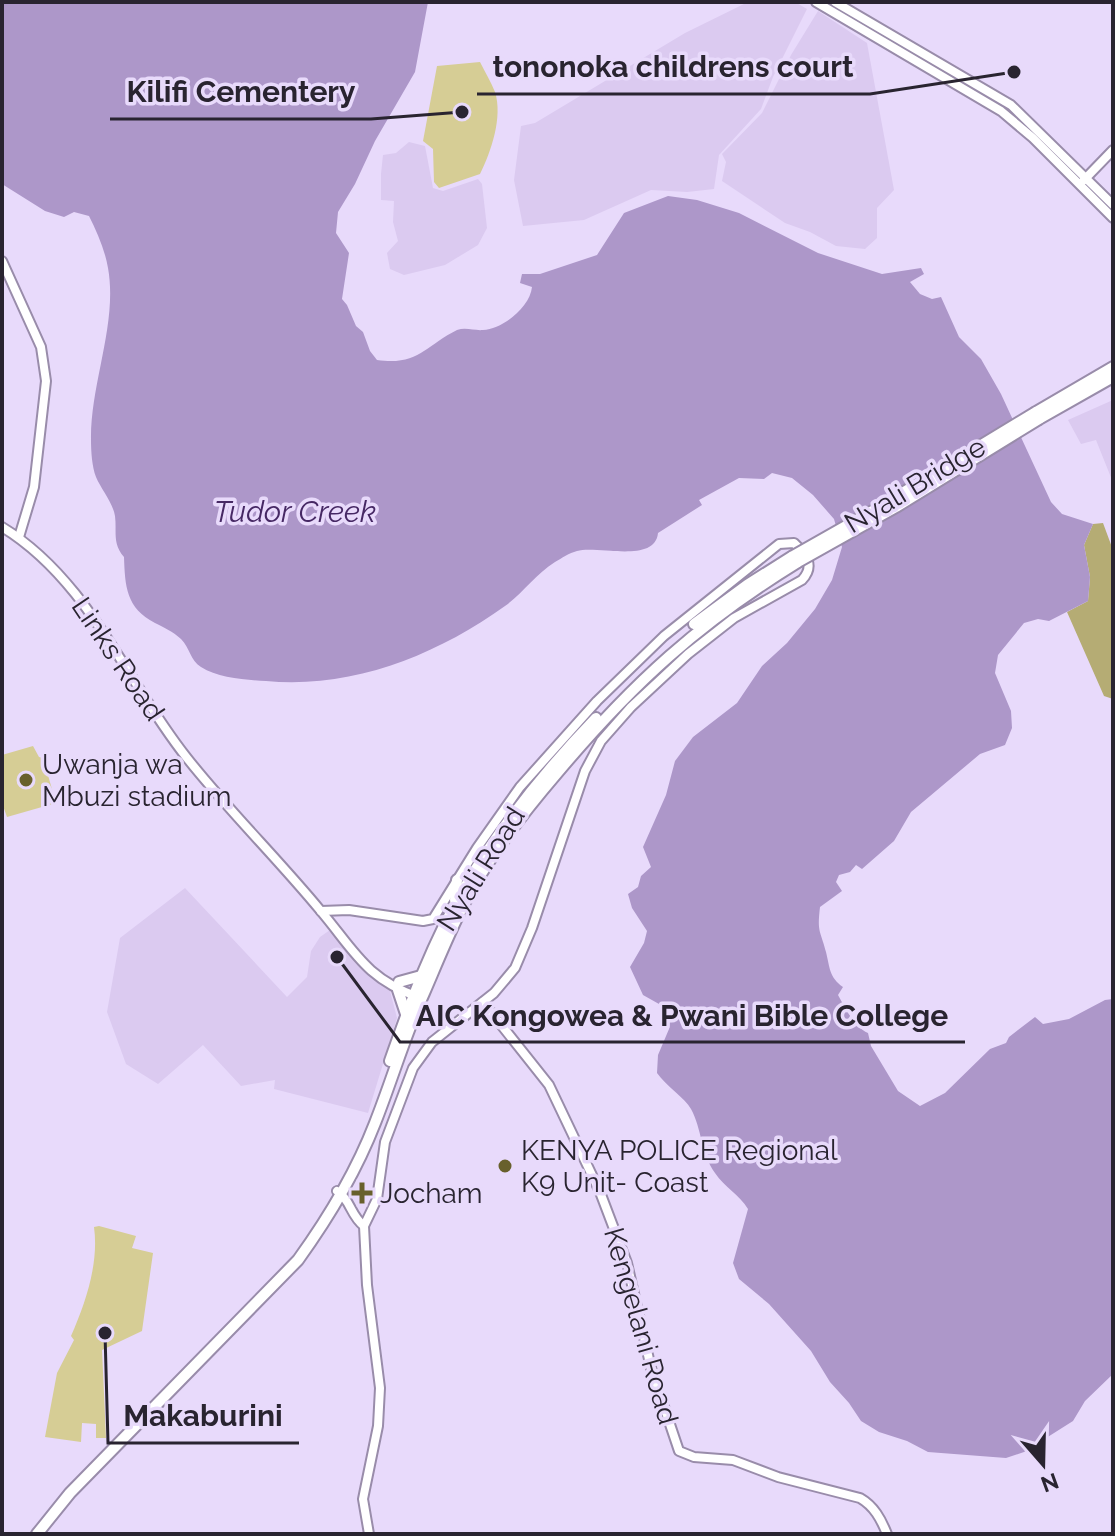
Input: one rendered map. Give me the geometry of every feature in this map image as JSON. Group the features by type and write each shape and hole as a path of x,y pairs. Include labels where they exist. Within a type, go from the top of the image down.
{"highway":[{"path":"1038,416 1113,367"},
{"path":"1038,416 1113,377"},
{"name":"Nyali Bridge","path":"796,559 1038,416"},
{"name":"Nyali Road","path":"339,1192 376,1104 406,1016 465,902 519,818 622,699 684,641 796,559"},
{"name":"Nyali Road","path":"37,1534 101,1460 287,1269 333,1203 375,1123 419,993 421,976 472,874 524,790 675,640 727,599 796,559"},
{"path":"455,906 457,880"},
{"path":"406,1016 398,986 421,976"}],"main road":[{"path":"816,2 982,97 1113,205"},
{"path":"835,2 1011,105 1113,218"},
{"path":"1083,182 1113,150"},
{"path":"2,261 41,347 46,374 34,487 19,537"},
{"path":"4,528 23,518"},
{"name":"Links Road","path":"4,528 19,537 69,585 188,760 324,914 353,952 374,974 419,993"},
{"path":"324,914 335,910 431,920 524,790 634,663 779,544 794,543 808,559 809,570 805,578 734,618 688,654 622,716 601,741 585,771 522,954 504,983 432,1042 413,1068 385,1142 374,1209 364,1226 367,1285 380,1388 378,1426 363,1499 369,1534"},
{"path":"567,761 585,771"},
{"name":"Kengelani Road","path":"483,1002 549,1085 600,1192 627,1263 655,1381 679,1451 694,1457 733,1460 778,1477 860,1498 877,1513 887,1534"},
{"path":"339,1192 348,1203 349,1210"},
{"path":"333,1203 349,1210 364,1226"}],"shaded area":[{"path":"748,2 795,2 807,9 773,77 761,109 719,155 714,189 687,192 651,190 584,220 523,226 514,180 521,126 535,123 685,33"},
{"path":"818,11 867,43 894,190 877,208 877,238 865,249 836,246 785,223 722,181 726,162 722,154 762,113 791,55"},
{"path":"480,62 497,102 497,123 492,145 480,174 439,188 434,182 433,149 423,141 437,66"},
{"path":"409,142 425,146 433,188 443,191 478,179 482,184 487,228 478,245 445,265 404,275 390,269 387,253 398,241 393,222 394,201 381,200 381,174 383,155 396,153"},
{"path":"1113,400 1112,480 1096,440 1081,444 1068,420"},
{"path":"1103,523 1113,550 1113,699 1104,696 1067,612 1088,601 1090,577 1084,545 1093,524"},
{"name":"Uwanja wa Mbuzi stadium","path":"33,746 39,757 43,758 56,803 7,817 2,803 2,755"},
{"path":"185,888 287,997 307,977 311,951 320,937 330,930 363,968 390,991 397,1018 368,1113 274,1089 275,1080 241,1086 203,1045 158,1084 126,1064 107,1012 120,938"},
{"path":"94,1227 136,1236 132,1248 153,1253 142,1331 102,1350 106,1438 96,1438 96,1424 82,1423 81,1442 45,1437 57,1373 74,1340 71,1336 90,1282 95,1254"}],"water":[{"name":"Tudor Creek","path":"2,2 428,2 415,72 338,212 336,233 349,253 342,299 377,360 412,357 457,330 499,326 521,309 530,295 532,287 520,283 522,274 540,274 597,255 624,213 668,196 697,200 739,213 818,253 882,274 921,268 924,274 910,282 920,294 932,299 941,297 959,337 981,359 1001,394 1051,502 1062,514 1093,524 1084,545 1090,577 1088,601 1049,621 1038,619 1024,623 998,655 995,673 1011,711 1012,728 1005,745 980,754 911,812 894,841 862,869 856,865 850,872 839,875 836,882 842,891 820,907 819,927 831,972 843,987 838,995 844,1006 854,1022 868,1033 871,1046 898,1091 920,1106 945,1093 990,1049 1006,1043 1009,1037 1035,1017 1043,1024 1069,1019 1105,1000 1113,999 1113,1374 1085,1401 1073,1421 1024,1452 1006,1458 928,1452 879,1432 861,1421 830,1382 811,1351 769,1304 739,1279 733,1263 748,1209 710,1166 691,1109 657,1073 658,1055 669,1029 667,1014 659,1004 643,995 630,967 644,943 647,931 632,908 628,894 638,887 641,876 651,867 643,847 666,795 675,761 693,737 737,703 762,666 787,643 815,609 832,580 842,547 834,519 813,495 792,478 772,473 764,479 739,478 699,500 702,505 658,533 647,548 571,553 548,567 512,601 478,624 421,654 392,665 330,680 298,682 232,678 201,667 181,639 145,617 133,603 125,577 124,557 116,542 114,511 94,469 92,419 107,332 110,289 107,261 98,235 89,216 74,212 64,217 45,211 2,184"}],"place":[{"name":"tononoka childrens court","path":"1014,72"},
{"name":"Kilifi Cementery","path":"462,112"},
{"name":"Uwanja wa Mbuzi stadium","path":"26,780"},
{"name":"AIC Kongowea & Pwani Bible College","path":"337,957"},
{"name":"KENYA POLICE Regional K9 Unit- Coast","path":"505,1166"},
{"name":"Jocham","path":"362,1193"},
{"name":"Makaburini","path":"105,1333"}]}
